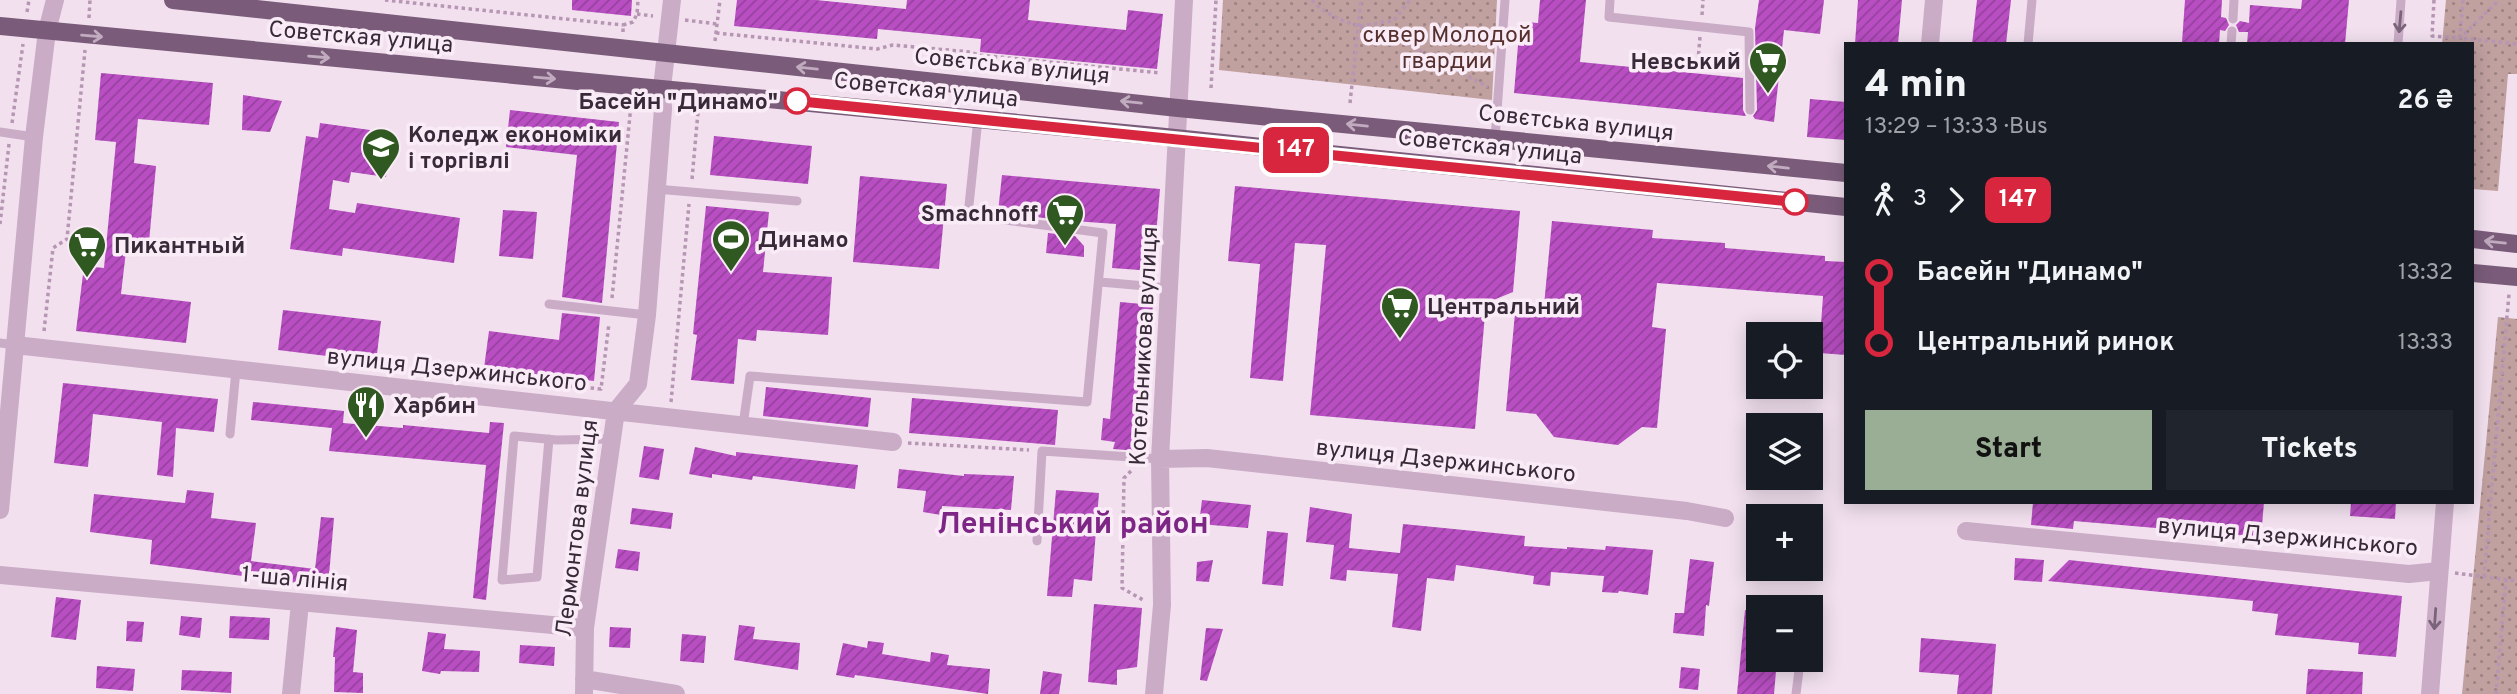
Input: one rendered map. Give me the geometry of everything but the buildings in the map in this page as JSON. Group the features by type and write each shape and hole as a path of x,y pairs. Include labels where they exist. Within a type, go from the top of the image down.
{"main road":[{"name":"Совєтська вулиця","path":"173,0 1178,108 1844,173"},
{"name":"Советская улица","path":"0,26 1176,138 1844,207"},
{"path":"2474,239 2517,244"},
{"path":"2474,273 2514,277"}],"street":[{"path":"0,510 7,344 47,31 55,0"},
{"name":"Лермонтова вулиця","path":"584,686 585,628 616,411 638,384 647,315 663,109 662,88 672,0"},
{"name":"Котельникова вулиця","path":"1154,694 1162,605 1160,459 1184,0"},
{"path":"1930,42 1934,0"},
{"name":"вулиця Дзержинського","path":"7,344 894,442"},
{"name":"вулиця Дзержинського","path":"1160,459 1207,458 1687,511 1725,518"},
{"path":"2430,694 2445,504"},
{"name":"вулиця Дзержинського","path":"1966,531 2409,573 2439,571"},
{"name":"1-ша лінія","path":"0,575 585,628"},
{"path":"291,694 300,603"},
{"path":"584,686 676,694"}],"lane":[{"path":"1495,139 1505,0"},
{"path":"1610,0 1609,17 1749,32 1750,110"},
{"path":"2028,42 2032,0"},
{"path":"2233,19 2234,0"},
{"path":"2398,42 2402,0"},
{"path":"2231,42 2232,31"},
{"path":"743,425 750,376 1087,402 1103,233 968,215 978,119"},
{"path":"0,132 34,137"},
{"path":"656,188 797,201"},
{"path":"1100,282 1168,288"},
{"path":"549,304 647,315"},
{"path":"230,434 236,370"},
{"path":"549,439 537,577 502,580 514,436 613,439"},
{"path":"1037,541 1042,451 1160,459"},
{"path":"1796,694 1799,672"}],"path":[{"path":"0,224 29,0"},
{"path":"385,0 624,24"},
{"path":"1211,88 1216,0"},
{"path":"1312,0 1318,8 1391,37 1499,92"},
{"path":"1350,103 1361,0"},
{"path":"1358,26 1393,22 1410,0"},
{"path":"1703,0 1698,61 1751,73"},
{"path":"2431,42 2434,0"},
{"path":"2460,38 2463,0"},
{"path":"2460,38 2498,0"},
{"path":"716,33 877,49 892,45 1161,74 1162,62"},
{"path":"2432,36 2517,44"},
{"path":"43,335 53,248 67,239 84,57"},
{"path":"506,380 601,389 631,105"},
{"path":"671,403 698,112"},
{"path":"2484,577 2514,277"},
{"path":"894,442 1042,451"},
{"path":"2439,571 2517,581"},
{"path":"2496,694 2506,580"}],"green space":[{"name":"сквер Молодой гвардии","path":"1223,0 1497,0 1492,100 1219,70"},
{"path":"2446,0 2517,0 2517,74 2508,74 2498,191 2474,189 2474,42 2442,42"},
{"path":"2498,317 2517,319 2517,694 2462,694"}],"bus line":[{"name":"147","path":"797,101 1795,202"}],"place":[{"name":"Невський","path":"1768,95"},
{"name":"Басейн \"Динамо\"","path":"797,101"},
{"name":"Коледж економіки і торгівлі","path":"381,181"},
{"name":"Smachnoff","path":"1065,247"},
{"name":"Динамо","path":"731,273"},
{"name":"Пикантный","path":"87,279"},
{"name":"Центральний","path":"1400,340"},
{"name":"Харбин","path":"366,439"}],"district":[{"name":"Ленінський район","path":"1073,523"}]}
